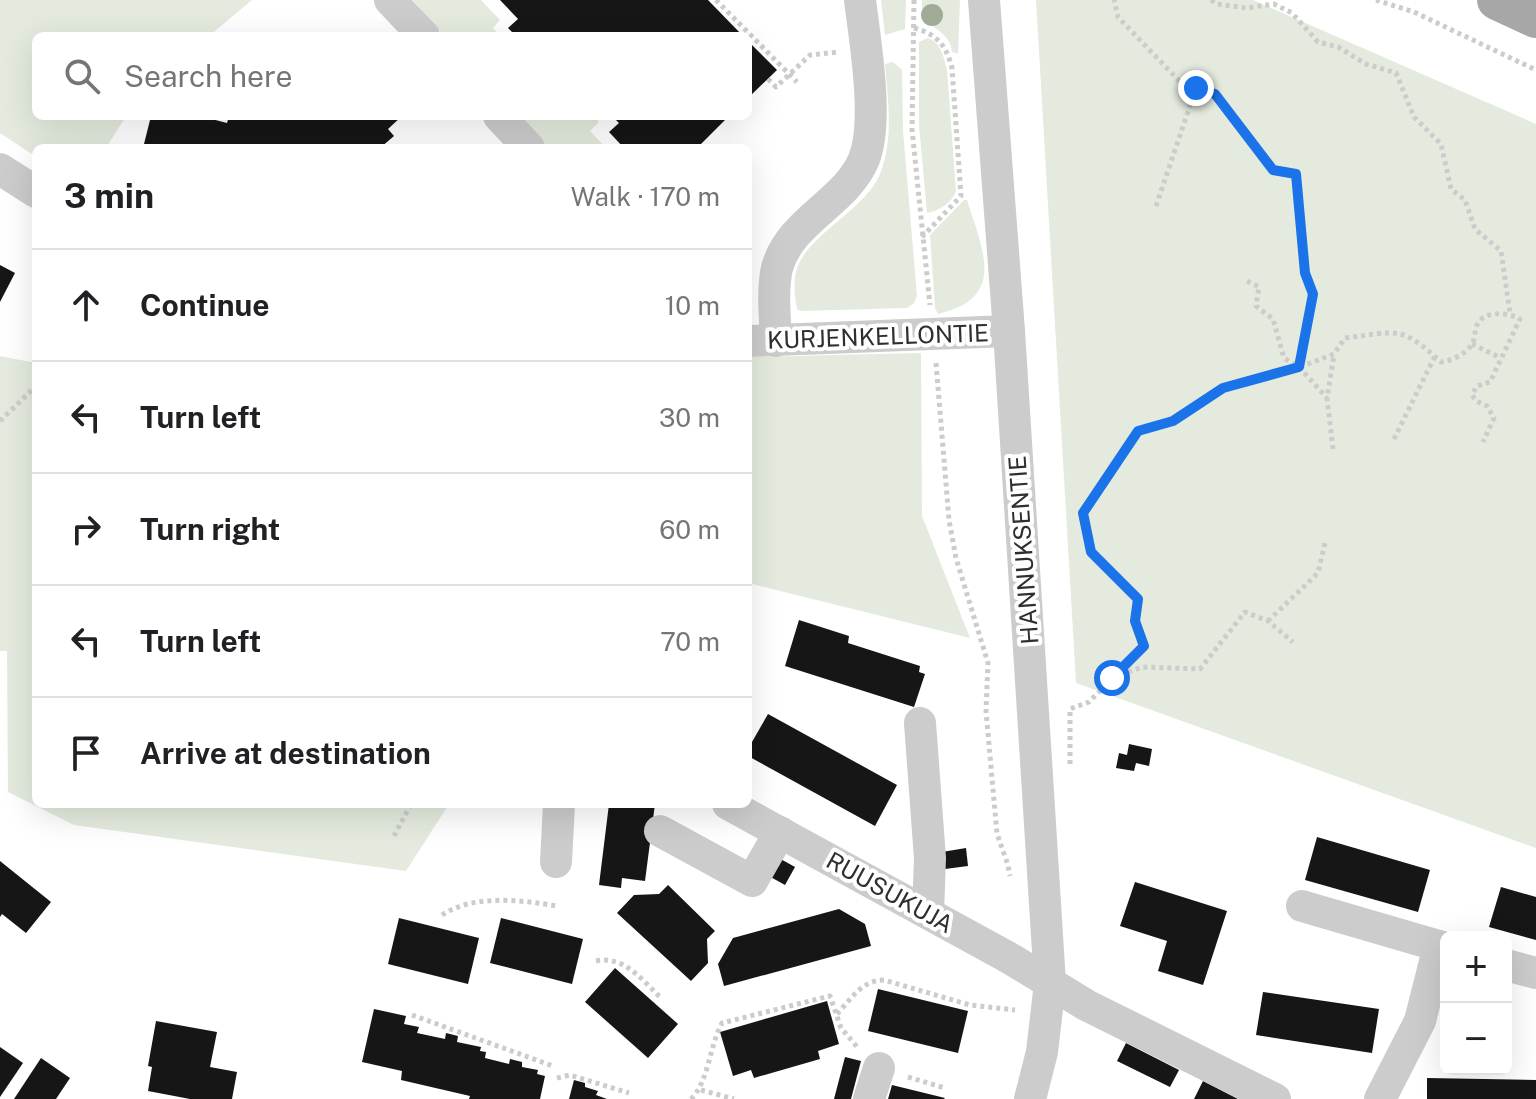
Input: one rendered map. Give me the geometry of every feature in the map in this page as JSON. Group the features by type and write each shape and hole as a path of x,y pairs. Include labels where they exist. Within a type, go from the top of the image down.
{"main road":[{"path":"1497,0 1536,18"}],"street":[{"path":"390,0 420,32"},
{"path":"762,341 782,253 793,236 848,185 857,174 867,150 870,121 860,0"},
{"name":"HANNUKSENTIE","path":"984,0 1009,331 1050,983 1042,1052 1030,1099"},
{"path":"503,120 525,144"},
{"path":"0,169 32,189"},
{"name":"KURJENKELLONTIE","path":"762,341 1009,331"},
{"path":"920,723 930,858 928,913"},
{"path":"556,862 559,808"},
{"name":"RUUSUKUJA","path":"735,808 1011,959 1086,1005 1275,1099"},
{"path":"660,831 752,881 780,832"},
{"path":"1302,906 1440,946"},
{"path":"1380,1099 1420,1021 1440,954"},
{"path":"1512,967 1536,973"},
{"path":"869,1099 879,1068"}],"path":[{"path":"716,0 748,32"},
{"path":"914,0 912,129 949,520 956,558 988,663 986,711 997,834 1008,865 1011,889"},
{"path":"1114,0 1118,17 1182,84 1215,94 1273,170 1296,174 1305,273 1313,294 1299,367"},
{"path":"1211,0 1217,4 1246,8 1274,4 1292,13 1318,42 1338,47 1366,64 1396,73 1414,117 1441,144 1451,189 1465,200 1475,229 1501,251 1510,313"},
{"path":"1376,0 1414,12 1536,70"},
{"path":"914,28 930,32 947,50 950,59 961,196 921,237"},
{"path":"752,36 797,82"},
{"path":"1156,206 1196,88"},
{"path":"1247,281 1259,287 1256,306 1273,319 1284,358 1299,367 1327,398"},
{"path":"1333,449 1327,398 1334,354 1345,338 1400,332 1418,341 1441,362 1454,360 1472,344 1478,323 1485,317 1510,313 1520,319 1490,382 1477,386 1472,395 1476,401 1487,406 1494,418 1483,442"},
{"path":"1472,344 1501,358"},
{"path":"1068,717 1070,709 1089,702 1144,646 1135,621 1138,599 1091,552 1083,513 1138,431 1173,421 1223,388 1334,354"},
{"path":"1394,439 1435,356"},
{"path":"0,421 32,390"},
{"path":"1268,621 1318,573 1325,543"},
{"path":"1112,678 1143,667 1200,669 1245,612 1268,621 1293,642"},
{"path":"394,836 409,808"},
{"path":"442,915 453,907 486,902 531,902 557,906"},
{"path":"596,961 607,958 625,965 661,998"},
{"path":"1011,959 1010,982 1016,1020"},
{"path":"837,1014 864,984 874,980 884,980 970,1005 1015,1010"},
{"path":"691,1099 701,1090 713,1039 722,1023 821,996 830,996 841,1028 879,1068 945,1088"},
{"path":"412,1015 553,1066"},
{"path":"557,1078 570,1075 629,1093"},
{"path":"701,1090 734,1099"}],"shaded area":[{"path":"0,0 252,0 214,32 32,32 32,120 124,120 108,144 32,144 32,154 0,133"},
{"path":"413,0 481,0 500,20 493,28 497,32 441,32"},
{"path":"881,0 906,0 905,29 885,35"},
{"path":"922,0 960,0 958,54 952,52 945,36 922,17"},
{"path":"1036,0 1253,0 1536,124 1536,848 1076,683"},
{"path":"928,38 939,47 947,70 956,191 944,206 927,213 919,125 919,42"},
{"path":"893,62 902,70 903,131 917,296 907,308 800,311 797,309 794,285 802,259 822,235 861,200 880,174 889,133 885,64"},
{"path":"522,120 599,122 590,131 602,144 544,144"},
{"path":"967,200 983,253 982,284 974,296 960,307 938,314 930,235"},
{"path":"921,353 922,516 970,638 752,584 752,357"},
{"path":"0,356 32,362 32,804 8,792 7,651 0,651"},
{"path":"40,808 446,808 406,871 74,825"}],"building":[{"path":"500,0 708,0 739,32 512,32 508,28 518,19"},
{"path":"752,45 777,70 752,94"},
{"path":"150,120 215,120 227,123 228,120 398,120 388,129 394,136 385,144 144,144"},
{"path":"616,120 725,120 701,144 620,144 609,132 619,123"},
{"path":"0,265 15,273 0,302"},
{"path":"799,620 849,636 848,643 920,666 919,672 925,674 914,707 785,666"},
{"path":"768,714 897,785 875,826 752,758 752,742"},
{"path":"1129,744 1152,749 1149,766 1136,763 1134,771 1116,768 1119,753 1127,755"},
{"path":"609,808 654,808 645,881 622,878 621,888 599,885"},
{"path":"1317,837 1430,870 1418,912 1305,880"},
{"path":"966,848 968,866 945,869 942,852"},
{"path":"777,857 795,867 785,885 767,875"},
{"path":"0,861 51,902 26,933 2,914 0,917"},
{"path":"1135,882 1227,911 1203,985 1158,971 1167,941 1120,926"},
{"path":"668,885 715,931 707,939 708,963 691,981 617,913 634,895 659,894"},
{"path":"1501,887 1536,897 1536,940 1489,927"},
{"path":"839,909 865,924 871,946 724,986 718,964 733,938"},
{"path":"399,918 479,938 468,984 388,964"},
{"path":"501,918 583,939 572,984 490,963"},
{"path":"615,968 678,1024 648,1058 585,1002"},
{"path":"878,989 968,1011 958,1053 868,1031"},
{"path":"1263,992 1379,1009 1372,1053 1256,1035"},
{"path":"827,1001 839,1044 818,1051 820,1059 754,1078 751,1070 733,1076 720,1032"},
{"path":"374,1009 406,1016 404,1024 419,1027 417,1033 445,1039 446,1033 458,1036 457,1042 481,1047 480,1051 486,1052 485,1058 509,1064 510,1059 522,1062 522,1067 538,1070 537,1074 545,1076 540,1099 469,1099 470,1096 401,1080 402,1071 362,1062"},
{"path":"156,1021 217,1032 210,1067 237,1072 232,1099 190,1099 148,1091 152,1067 148,1066"},
{"path":"1126,1043 1179,1070 1170,1087 1117,1061"},
{"path":"0,1047 23,1063 0,1097"},
{"path":"845,1057 861,1061 851,1099 834,1099"},
{"path":"41,1058 70,1078 56,1099 14,1099"},
{"path":"1427,1078 1536,1080 1536,1099 1427,1099"},
{"path":"574,1080 585,1083 585,1087 598,1091 596,1095 607,1099 569,1099"},
{"path":"1203,1081 1238,1099 1194,1099"},
{"path":"892,1085 945,1098 888,1099"}],"route":[{"path":"1112,678 1144,646 1135,621 1138,599 1091,552 1083,513 1138,431 1173,421 1223,388 1299,367 1313,294 1305,273 1296,174 1273,170 1215,94 1196,88"}]}
